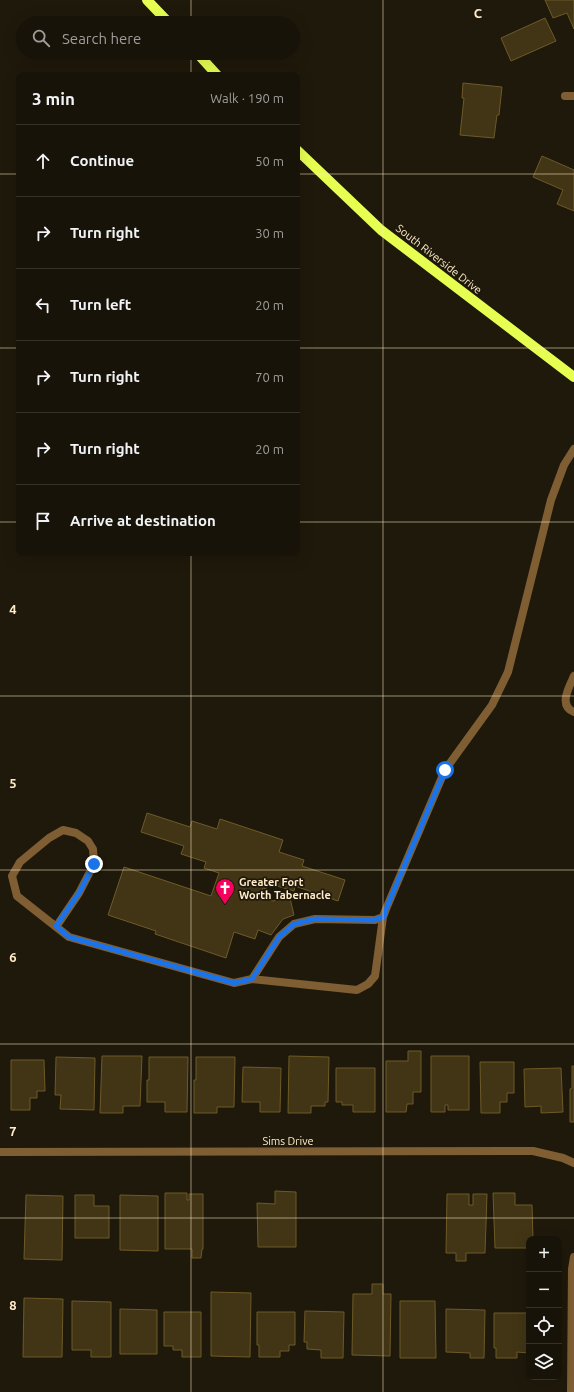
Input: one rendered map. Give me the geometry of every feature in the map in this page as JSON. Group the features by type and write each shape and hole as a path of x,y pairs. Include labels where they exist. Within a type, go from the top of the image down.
{"main road":[{"path":"147,0 162,16"},
{"path":"203,60 214,72"},
{"name":"South Riverside Drive","path":"300,153 382,230 574,376"}],"street":[{"path":"565,96 574,96"},
{"path":"56,926 79,893 94,864 93,849 88,841 76,833 63,830 49,838 20,862 12,876 17,896 69,937 234,983 252,979 357,990 368,984 375,976 386,909 445,770 492,705 508,672 551,500 564,465 574,449"},
{"path":"574,676 566,694 565,703 570,710 574,712"},
{"path":"252,979 279,937 294,924 315,919 374,920 384,917"},
{"name":"Sims Drive","path":"0,1152 533,1151 563,1158 574,1163"},
{"path":"571,1392 572,1269 574,1257"}],"building":[{"path":"545,0 574,0 574,29 567,13 553,18"},
{"path":"545,18 556,41 511,61 501,38"},
{"path":"463,83 502,87 499,115 497,115 494,138 460,135 464,98 462,98"},
{"path":"542,156 574,170 574,211 557,204 563,190 533,177"},
{"path":"147,813 190,827 192,821 217,829 220,819 283,840 279,852 304,860 302,866 345,880 338,901 295,886 294,891 267,883 266,889 263,888 260,897 273,901 289,894 294,915 283,919 271,935 258,930 255,939 234,932 226,958 155,934 156,931 108,915 124,867 211,896 219,873 204,868 206,862 181,854 184,846 141,832"},
{"path":"408,1051 421,1051 421,1092 413,1092 413,1104 407,1104 406,1112 386,1112 386,1061 408,1061"},
{"path":"102,1056 142,1056 140,1106 123,1106 123,1113 100,1113"},
{"path":"289,1056 329,1057 328,1102 325,1102 325,1106 311,1106 311,1113 288,1113"},
{"path":"431,1056 469,1056 469,1110 448,1110 448,1105 445,1105 445,1112 431,1112"},
{"path":"56,1057 95,1058 94,1110 60,1109 61,1095 55,1095"},
{"path":"149,1057 188,1057 187,1112 165,1112 165,1102 147,1102"},
{"path":"196,1057 235,1057 234,1107 217,1107 217,1113 194,1113"},
{"path":"11,1060 44,1060 45,1091 37,1091 37,1098 30,1098 30,1110 11,1110"},
{"path":"480,1062 514,1062 514,1093 507,1093 507,1102 500,1102 500,1113 481,1113"},
{"path":"572,1066 574,1066 574,1122 570,1122 570,1089 572,1088"},
{"path":"243,1067 281,1068 280,1112 260,1112 260,1102 242,1102"},
{"path":"336,1068 375,1068 375,1112 353,1112 353,1105 342,1105 342,1102 336,1102"},
{"path":"561,1068 563,1112 541,1113 541,1106 525,1107 524,1069"},
{"path":"275,1191 296,1192 296,1247 258,1247 257,1203 275,1204"},
{"path":"165,1193 187,1193 187,1200 189,1200 189,1194 203,1194 203,1249 201,1258 192,1258 192,1249 165,1249"},
{"path":"493,1193 515,1193 515,1205 532,1205 533,1236 526,1236 526,1248 495,1248"},
{"path":"447,1194 469,1194 469,1205 473,1205 473,1194 487,1194 485,1253 466,1253 466,1261 456,1261 456,1253 446,1253"},
{"path":"26,1195 63,1196 62,1260 24,1259"},
{"path":"75,1195 94,1195 94,1206 109,1206 109,1238 75,1238"},
{"path":"120,1195 158,1196 158,1251 120,1250"},
{"path":"372,1284 383,1284 383,1294 391,1294 390,1356 352,1355 353,1294 372,1294"},
{"path":"211,1292 251,1293 250,1357 211,1356"},
{"path":"24,1298 63,1299 62,1357 23,1357"},
{"path":"72,1301 111,1302 111,1357 91,1357 91,1350 72,1350"},
{"path":"400,1301 435,1301 436,1358 400,1358"},
{"path":"120,1309 157,1310 157,1354 120,1354"},
{"path":"446,1309 485,1310 484,1358 470,1358 470,1353 446,1352"},
{"path":"305,1311 344,1312 343,1358 321,1358 321,1350 307,1349 307,1342 304,1342"},
{"path":"164,1312 201,1312 201,1357 182,1357 182,1350 173,1350 173,1346 164,1346"},
{"path":"257,1312 295,1312 295,1345 289,1345 289,1351 280,1351 280,1357 259,1357 259,1345 257,1345"},
{"path":"494,1313 526,1313 526,1353 517,1352 517,1358 496,1358 496,1348 494,1348"}],"place":[{"name":"Greater Fort Worth Tabernacle","path":"225,905"}],"route":[{"path":"94,864 79,893 56,926 69,937 234,983 252,979 279,937 294,924 315,919 374,920 384,917 386,909 445,770"}]}
